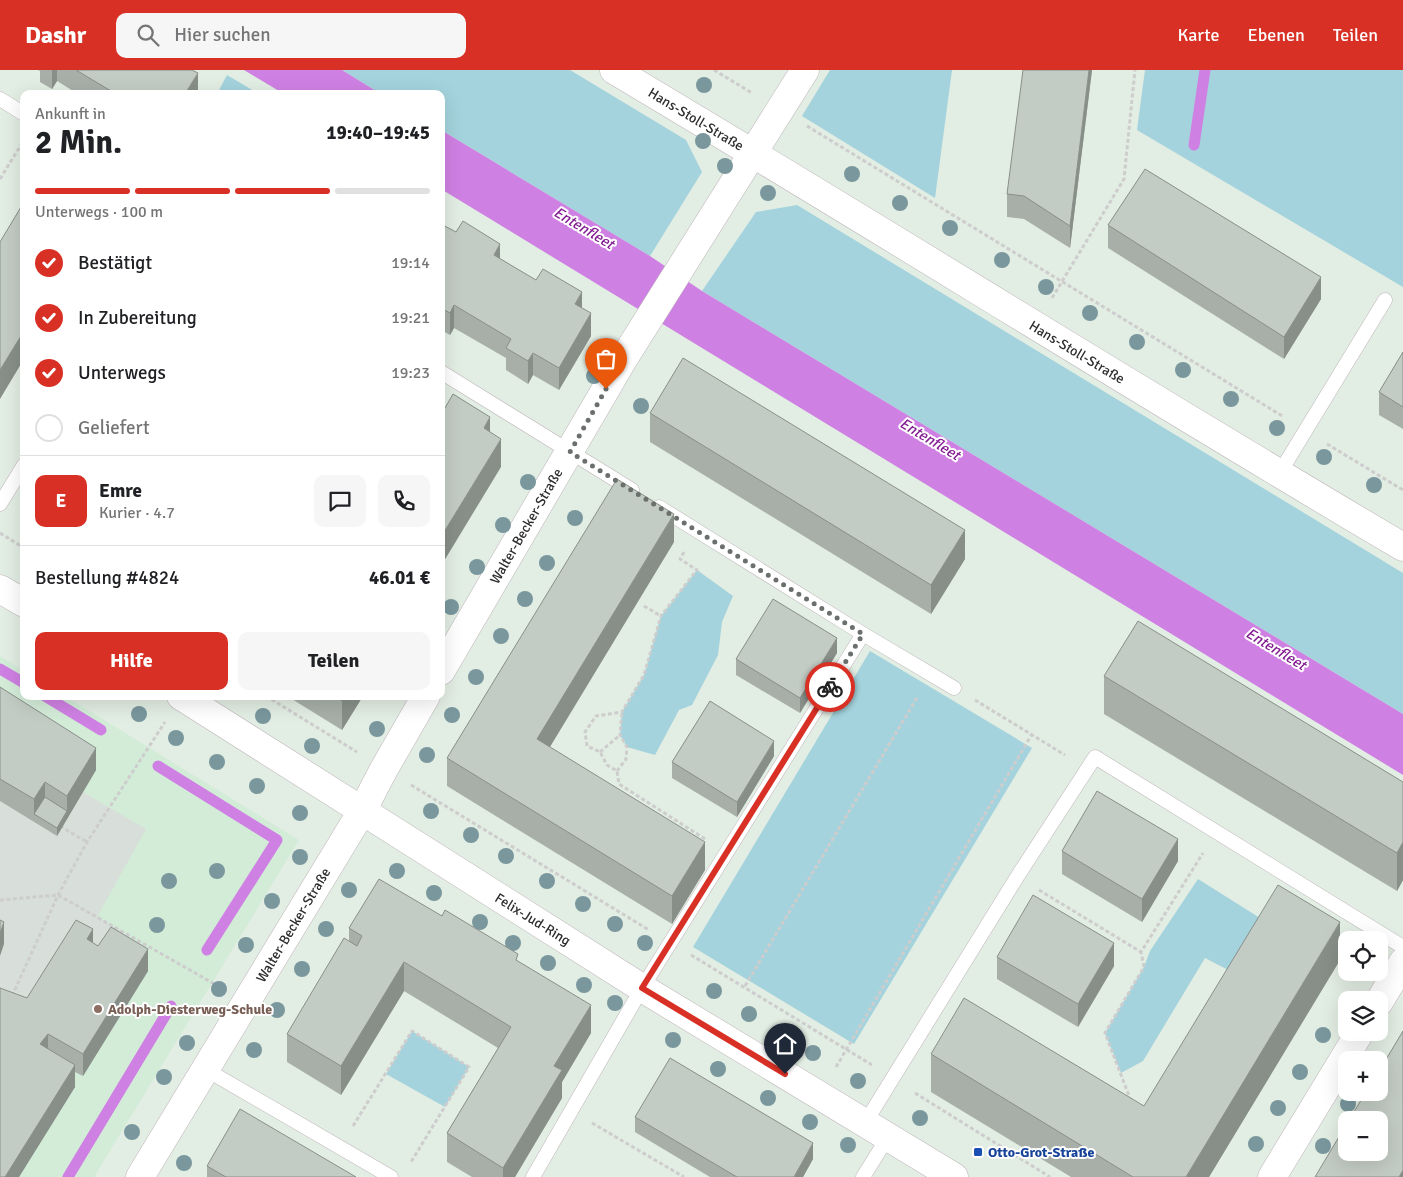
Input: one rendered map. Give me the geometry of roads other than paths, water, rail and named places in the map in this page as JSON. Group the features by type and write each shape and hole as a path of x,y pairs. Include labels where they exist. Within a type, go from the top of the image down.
{"street":[{"name":"Hans-Stoll-Straße","path":"614,70 1279,474 1403,547"},
{"name":"Hans-Stoll-Straße","path":"753,153 805,70"},
{"name":"Walter-Becker-Straße","path":"445,664 624,358 753,153"},
{"path":"0,589 20,602"},
{"name":"Felix-Jud-Ring","path":"187,700 642,988 954,1177"},
{"name":"Walter-Becker-Straße","path":"140,1177 362,811 424,700"},
{"path":"1386,991 1403,962"},
{"path":"1272,1177 1355,1041"}],"lane":[{"path":"0,99 20,112"},
{"path":"1279,474 1386,300"},
{"path":"445,374 863,634 954,688"},
{"path":"0,504 20,472"},
{"path":"533,1177 642,988 863,634"},
{"path":"863,1177 876,1130 1017,877 1095,757 1403,947"},
{"path":"205,1069 391,1177"}],"water":[{"path":"244,70 342,70 374,90 277,90"},
{"name":"Entenfleet","path":"445,132 650,256 702,291 1403,714 1403,775 445,191"}],"waterway":[{"path":"1194,145 1205,70"},
{"path":"0,669 20,681"},
{"path":"52,700 101,730"},
{"path":"158,766 277,840 207,950"},
{"path":"68,1177 171,1006"}],"place":[{"name":"Adolph-Diesterweg-Schule","path":"98,1009"},
{"name":"Otto-Grot-Straße","path":"978,1152"}]}
